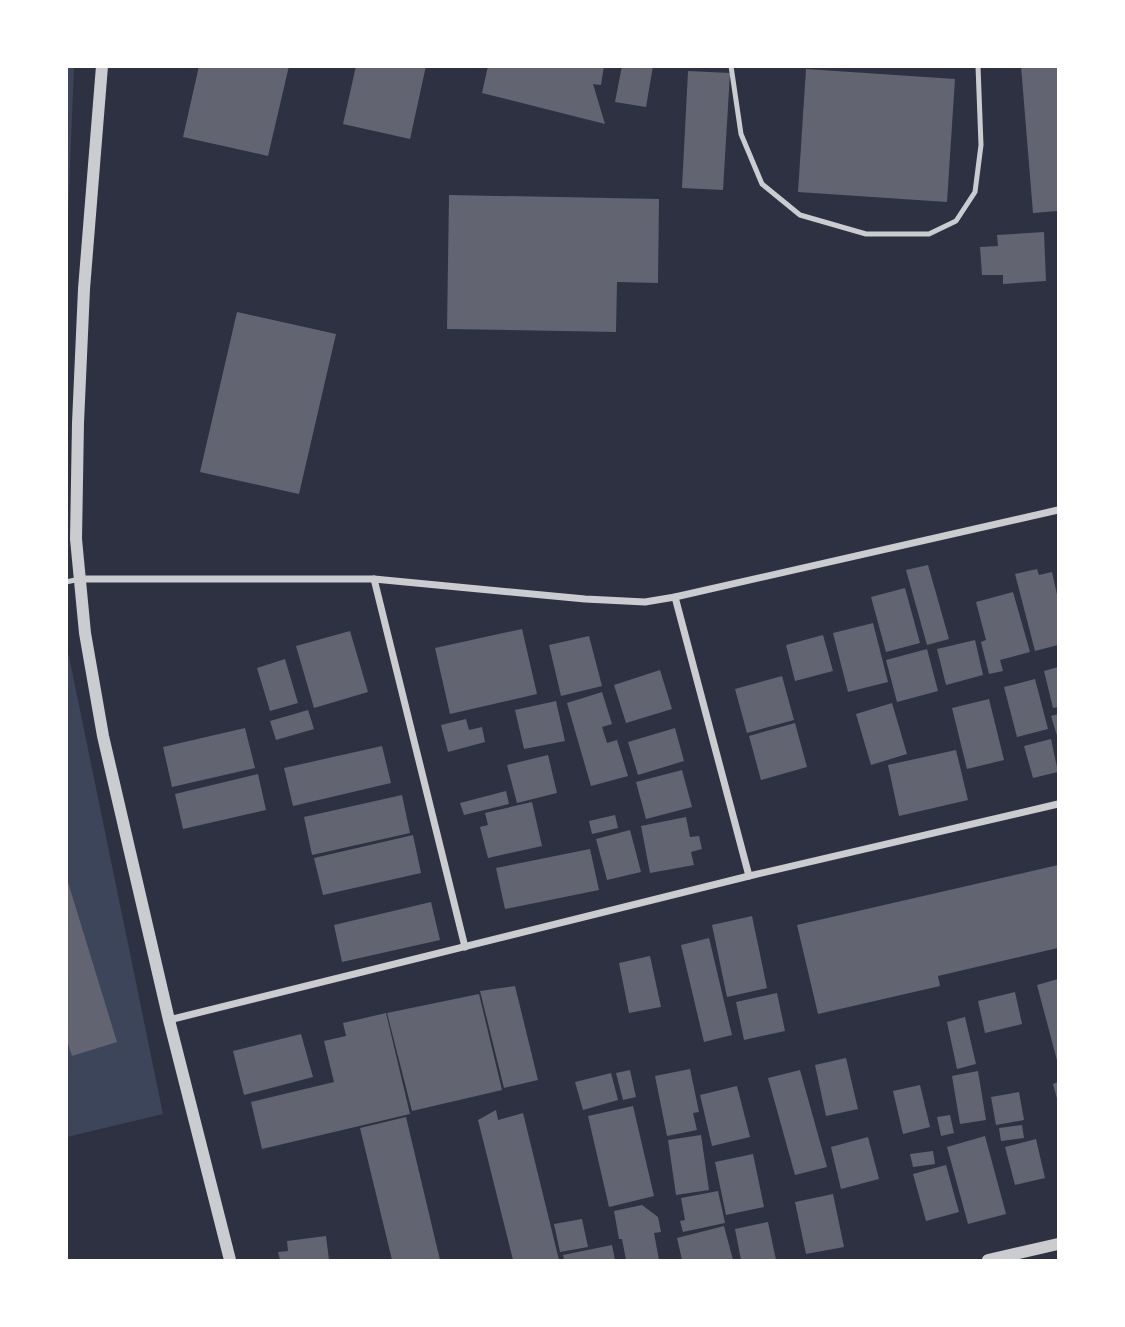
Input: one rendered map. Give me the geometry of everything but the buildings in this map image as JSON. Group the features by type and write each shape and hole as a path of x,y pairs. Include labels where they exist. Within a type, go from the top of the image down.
{"street":[{"path":"102,66 83,289 73,581 93,685 169,1020 230,1261"},
{"path":"73,581 374,579 645,602 1059,510"},
{"path":"374,579 465,947"},
{"path":"676,597 749,876"},
{"path":"169,1020 749,876 1059,804"},
{"path":"988,1261 1059,1244"}],"lane":[{"path":"731,66 741,135 762,184 800,215 866,234 929,234 956,221 975,192 981,145 978,66"}],"shaded area":[{"path":"66,67 74,67 67,242"},
{"path":"66,642 163,1114 67,1137 66,1137"}]}
